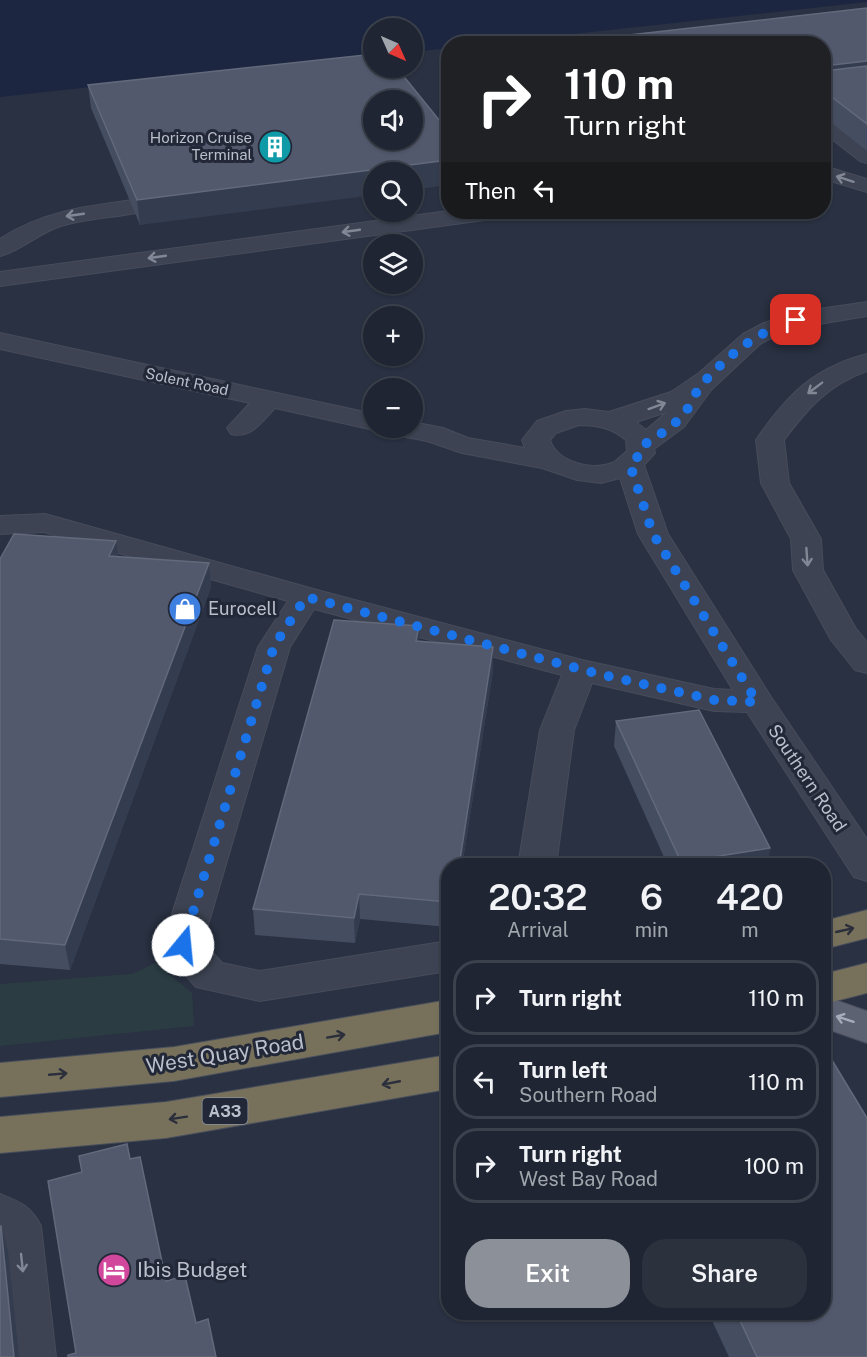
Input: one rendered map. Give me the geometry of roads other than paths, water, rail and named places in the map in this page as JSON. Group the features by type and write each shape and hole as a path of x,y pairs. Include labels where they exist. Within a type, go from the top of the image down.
{"highway":[{"path":"831,932 867,924"},
{"path":"831,987 867,978"},
{"name":"West Quay Road","path":"0,1080 174,1064 441,1017"},
{"name":"A33","path":"0,1135 166,1120 441,1073"}],"main road":[{"path":"831,1014 867,1027"}],"street":[{"path":"831,129 867,157"},
{"path":"831,174 867,186"},
{"path":"0,249 37,225 66,216 133,207"},
{"path":"0,279 441,219"},
{"path":"611,420 671,400 701,386 758,334 796,320 867,309"},
{"name":"Solent Road","path":"0,341 363,420"},
{"path":"867,362 836,373 799,401 770,440 775,483 806,539 808,570 842,633 867,663"},
{"path":"423,432 462,445 545,460 562,468 583,473 608,472 636,455 669,428 687,410 701,386"},
{"path":"241,428 268,400"},
{"path":"433,434 479,433 546,426 576,417 611,420 633,431 636,455"},
{"path":"545,460 537,452 535,443 538,434 546,426"},
{"name":"Southern Road","path":"636,455 653,534"},
{"name":"Southern Road","path":"583,473 612,495 653,534 757,702 867,868"},
{"path":"0,525 45,524 306,597 581,669 714,700 757,702"},
{"path":"306,597 274,646 183,945 210,976 260,986 441,957"},
{"path":"538,858 557,730 581,669"},
{"path":"0,1214 18,1226 32,1357"}],"water":[{"path":"0,0 867,0 867,2 554,36 441,36 441,49 423,51 423,18 363,18 363,57 0,97"}],"place":[{"name":"Horizon Cruise Terminal","path":"275,147"},
{"name":"Eurocell","path":"185,609"},
{"name":"Ibis Budget","path":"114,1270"}]}
